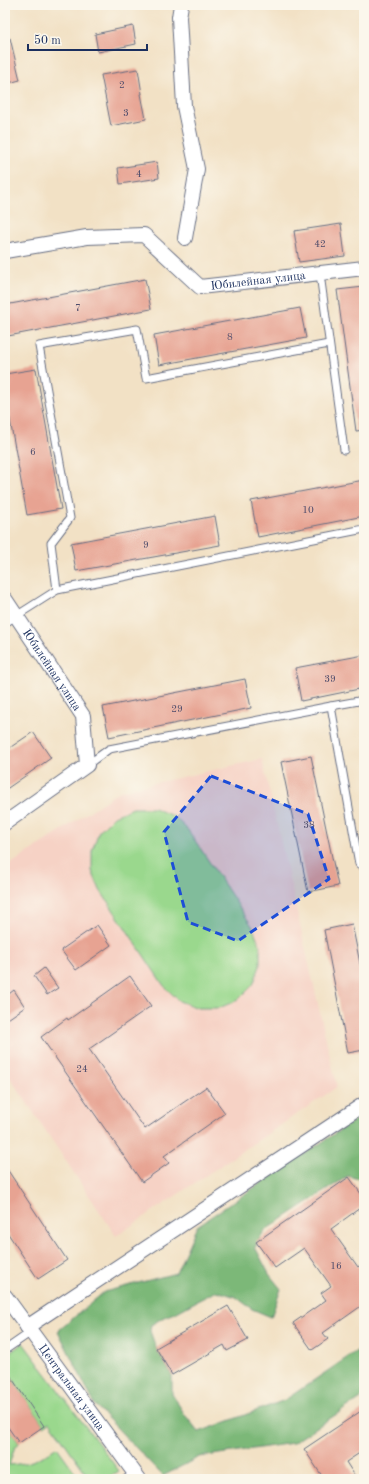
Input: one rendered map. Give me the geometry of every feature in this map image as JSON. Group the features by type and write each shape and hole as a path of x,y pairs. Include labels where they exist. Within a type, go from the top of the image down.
{"street":[{"path":"181,5 179,17 184,106 198,169 185,238"},
{"name":"Юбилейная улица","path":"5,251 87,237 144,235 200,287 364,268"},
{"name":"Юбилейная улица","path":"5,599 10,619 84,716 87,765"},
{"path":"5,823 87,765"},
{"path":"29,1330 364,1104"},
{"name":"Центральная улица","path":"5,1296 133,1477"}],"lane":[{"path":"320,274 344,450"},
{"path":"58,590 51,543 70,518 39,346 137,329 146,378 329,344"},
{"path":"10,619 58,590 364,529"},
{"path":"87,765 109,749 364,700"},
{"path":"331,706 359,864 364,867"},
{"path":"5,1350 29,1330"}],"highlighted area":[{"path":"211,776 308,814 329,879 238,941 188,922 164,832"}],"shaded area":[{"path":"262,759 337,1087 116,1236 5,1070 5,868 120,791"}],"green space":[{"path":"133,808 154,808 173,816 188,830 252,926 260,945 260,966 253,985 238,1000 219,1008 198,1008 179,1001 164,986 100,890 92,871 92,851 99,831 114,816"},
{"path":"364,1114 364,1183 362,1180 348,1176 264,1231 255,1247 269,1274 281,1289 271,1317 252,1309 236,1297 217,1291 177,1312 164,1317 151,1325 150,1331 156,1348 172,1375 172,1394 185,1415 199,1432 285,1400 364,1346 364,1396 293,1443 199,1457 163,1476 95,1405 58,1331 104,1292 176,1273 197,1226"},
{"path":"23,1343 119,1471 106,1479 90,1479 50,1422 44,1426 11,1377 5,1380 5,1356"},
{"path":"5,1423 19,1443 14,1449 9,1465 34,1460 57,1447 75,1472 64,1479 5,1479"}],"building":[{"path":"133,26 136,44 98,52 95,34"},
{"path":"10,38 20,80 5,84 5,39"},
{"path":"138,69 146,119 111,126 101,75"},
{"path":"157,162 159,178 120,184 118,168"},
{"path":"341,224 345,256 299,262 294,231"},
{"path":"145,279 151,309 8,336 5,322 5,305"},
{"path":"364,287 364,430 356,431 337,290"},
{"path":"300,308 306,338 159,365 154,335"},
{"path":"36,369 61,509 27,515 5,392 5,374"},
{"path":"364,480 364,516 258,537 251,501"},
{"path":"215,516 220,545 76,571 71,543"},
{"path":"364,655 364,688 301,701 295,668"},
{"path":"245,679 251,708 109,737 103,707"},
{"path":"33,732 51,758 5,790 5,751"},
{"path":"311,756 338,886 308,892 281,762"},
{"path":"352,924 364,983 364,1050 348,1053 324,930"},
{"path":"97,925 111,945 76,970 61,950"},
{"path":"44,968 58,988 47,995 34,976"},
{"path":"130,976 151,1006 89,1049 145,1129 206,1087 225,1113 164,1156 169,1163 142,1182 41,1037 67,1018 68,1020"},
{"path":"14,990 25,1007 5,1021 5,997"},
{"path":"5,1166 67,1260 38,1279 5,1229"},
{"path":"349,1177 364,1198 364,1205 331,1229 358,1267 364,1262 364,1304 323,1333 328,1339 312,1350 293,1323 326,1300 321,1293 331,1286 304,1248 275,1268 256,1242"},
{"path":"228,1306 248,1340 227,1351 224,1345 172,1375 156,1348"},
{"path":"5,1368 44,1426 19,1443 5,1423"},
{"path":"364,1409 364,1450 346,1462 357,1479 324,1479 304,1449"}]}
